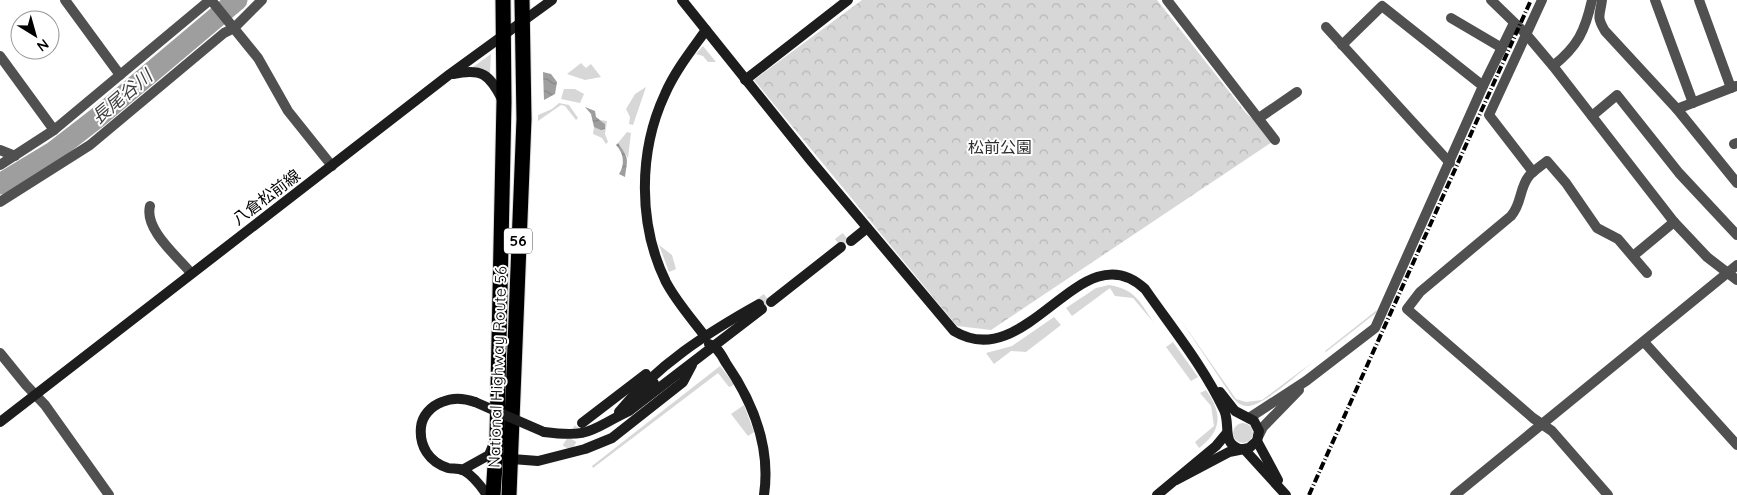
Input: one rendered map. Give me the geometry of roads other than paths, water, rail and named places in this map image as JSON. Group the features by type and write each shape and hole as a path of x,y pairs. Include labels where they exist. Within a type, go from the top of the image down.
{"highway":[{"name":"National Highway Route 56","path":"493,495 497,436 504,102 503,0"},
{"name":"National Highway Route 56","path":"509,495 512,460 524,119 522,0"}],"street":[{"path":"65,0 120,75"},
{"path":"0,165 54,130 211,0 258,58 288,111 332,166"},
{"path":"0,202 90,145 262,0"},
{"name":"八倉松前線","path":"0,422 450,74 504,37 552,0"},
{"path":"682,0 745,80 954,331 971,340 988,342 1010,334 1093,278 1121,275 1135,280 1145,290 1207,380 1224,411 1227,431 1232,446 1242,449 1285,493"},
{"path":"745,80 848,0"},
{"path":"1167,0 1275,140"},
{"path":"1491,0 1526,34 1553,66 1674,222 1707,257 1737,280"},
{"path":"1533,172 1489,115 1542,0"},
{"path":"1553,66 1570,52 1578,42 1592,0"},
{"path":"1602,0 1598,13 1599,21 1605,32 1677,109 1737,183"},
{"path":"1655,0 1693,103"},
{"path":"1677,109 1734,87 1699,0"},
{"path":"1342,44 1382,6 1483,86"},
{"path":"1451,18 1502,48"},
{"path":"1157,495 1216,446 1233,420 1247,418 1306,381 1375,328 1483,86 1514,23"},
{"path":"1326,27 1450,162"},
{"path":"704,335 672,292 663,275 649,226 645,184 650,139 657,114 674,76 706,30"},
{"path":"0,56 54,130"},
{"path":"450,74 469,71 483,73 494,84 504,102"},
{"path":"1259,118 1297,92"},
{"path":"1592,116 1617,96 1679,172 1737,235"},
{"path":"0,150 15,156"},
{"path":"1608,495 1552,431 1407,309 1420,292 1518,209 1523,186 1533,172 1547,161 1566,183 1598,228 1618,239 1647,273"},
{"path":"150,206 148,215 152,227 192,273"},
{"path":"1633,256 1674,222"},
{"path":"849,239 866,226"},
{"path":"769,299 840,245"},
{"path":"1455,495 1737,265"},
{"path":"487,495 472,477 462,470 438,464 429,457 420,438 421,422 430,409 442,402 455,398 475,402 544,432 579,435 592,432 629,410 714,346 761,306 704,335 643,385 616,417"},
{"path":"1644,342 1737,445"},
{"path":"634,397 705,346 710,344 714,346 743,388 754,411 765,465 764,495"},
{"path":"582,424 640,379 689,347"},
{"path":"0,353 45,405 109,495"},
{"path":"512,460 538,460 564,452 585,449 612,438 683,382 695,360"},
{"path":"1207,380 1235,411 1257,426 1258,439 1285,493"},
{"path":"1176,480 1229,452 1249,448 1258,439 1267,423 1306,381"},
{"path":"462,470 489,455 497,436"}],"water":[{"path":"543,72 551,74 557,82 555,94 544,100"},
{"path":"585,107 595,111 596,117 605,124 605,129 601,130 594,127 591,114"},
{"path":"618,143 627,158 625,177 619,174 623,159 616,145"}],"waterway":[{"name":"長尾谷川","path":"0,184 53,152 97,118 237,0"}],"tunnel":[{"path":"838,243 847,236"},
{"path":"759,304 768,297"},
{"path":"567,448 579,428"}],"railway":[{"path":"1309,495 1531,0"}],"park label":[{"name":"松前公園","path":"1000,147"}]}
